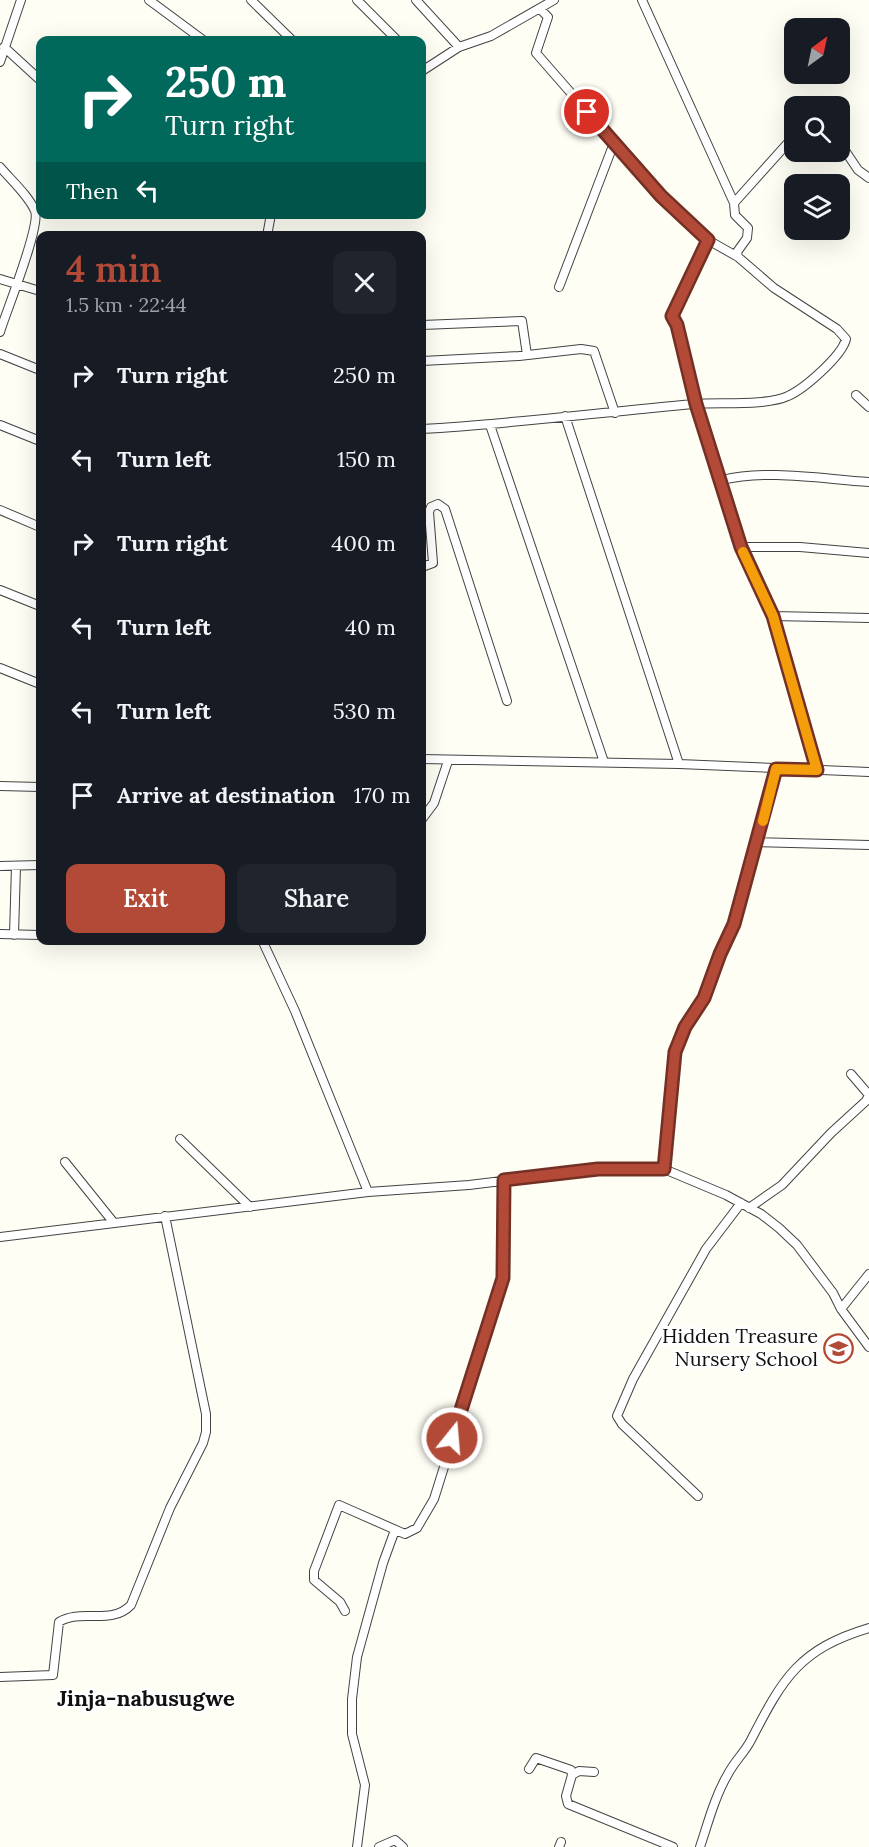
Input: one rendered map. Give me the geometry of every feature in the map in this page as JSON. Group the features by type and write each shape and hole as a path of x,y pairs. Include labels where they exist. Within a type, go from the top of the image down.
{"street":[{"path":"0,62 21,0"},
{"path":"149,0 198,36"},
{"path":"251,0 288,36"},
{"path":"357,0 393,36"},
{"path":"417,0 459,47"},
{"path":"426,67 459,47 491,36 554,0"},
{"path":"642,0 734,203 735,215 748,228 747,238 737,252 738,257"},
{"path":"426,429 490,425 696,404 749,400 768,402 790,395 822,370 844,346 846,339 837,329 774,288 738,257 708,240 661,196 536,53 548,17 540,9"},
{"path":"4,47 36,76"},
{"path":"559,286 614,142"},
{"path":"734,203 784,147"},
{"path":"850,158 858,170 869,178"},
{"path":"0,167 36,211 32,236 0,332"},
{"path":"708,240 672,316 677,325 696,404 722,480 741,547 773,616 817,770"},
{"path":"0,279 36,290"},
{"path":"426,325 522,321 527,355"},
{"path":"426,361 527,355 581,349 594,351 615,413"},
{"path":"0,354 36,368"},
{"path":"856,394 869,407"},
{"path":"565,416 679,764"},
{"path":"0,425 36,439"},
{"path":"490,425 604,762"},
{"path":"722,480 742,475 813,477 869,482"},
{"path":"426,566 433,563 429,512 431,507 438,504 445,509 507,701"},
{"path":"0,510 36,525"},
{"path":"741,547 800,547 869,553"},
{"path":"0,590 36,604"},
{"path":"773,616 869,618"},
{"path":"0,668 36,682"},
{"path":"426,759 679,764 869,772"},
{"path":"426,814 434,803 448,761"},
{"path":"664,1169 675,1052 685,1027 704,998 734,924 776,769"},
{"path":"0,786 36,787"},
{"path":"757,842 869,845"},
{"path":"0,866 36,864"},
{"path":"14,934 16,866"},
{"path":"0,934 36,935"},
{"path":"264,945 295,1011 368,1192"},
{"path":"750,1208 782,1185 831,1133 866,1101 867,1092 851,1074"},
{"path":"180,1139 250,1207"},
{"path":"65,1162 114,1223"},
{"path":"0,1237 368,1192 598,1169 664,1169 741,1203 779,1228 797,1245 869,1347"},
{"path":"345,1611 340,1602 314,1580 314,1571 339,1505 405,1534 417,1528 434,1499 504,1268 504,1180"},
{"path":"698,1496 622,1424 617,1416 633,1379 706,1250 741,1203"},
{"path":"0,1677 53,1675 59,1622 67,1618 107,1617 124,1611 131,1605 170,1508 205,1437 206,1414 165,1216"},
{"path":"841,1309 869,1274"},
{"path":"357,1847 365,1785 352,1734 357,1657 383,1563 395,1530"},
{"path":"700,1847 726,1776 750,1742 779,1688 810,1654 828,1642 869,1628"},
{"path":"529,1768 536,1758 545,1759 571,1770 572,1775 566,1796 568,1804 673,1847"},
{"path":"572,1775 579,1771 594,1773"},
{"path":"379,1847 395,1840 403,1847"}],"slow traffic":[{"path":"743,552 773,616 817,770 776,769 763,821"}],"place":[{"name":"Hidden Treasure Nursery School","path":"839,1348"}],"district":[{"name":"Jinja-nabusugwe","path":"146,1698"}],"route":[{"path":"452,1438 503,1278 504,1180 598,1169 639,1167 664,1169 675,1052 685,1027 704,998 734,924 776,769 817,770 773,616 741,547 722,480 696,404 677,325 672,316 708,240 661,196 587,112"}]}
